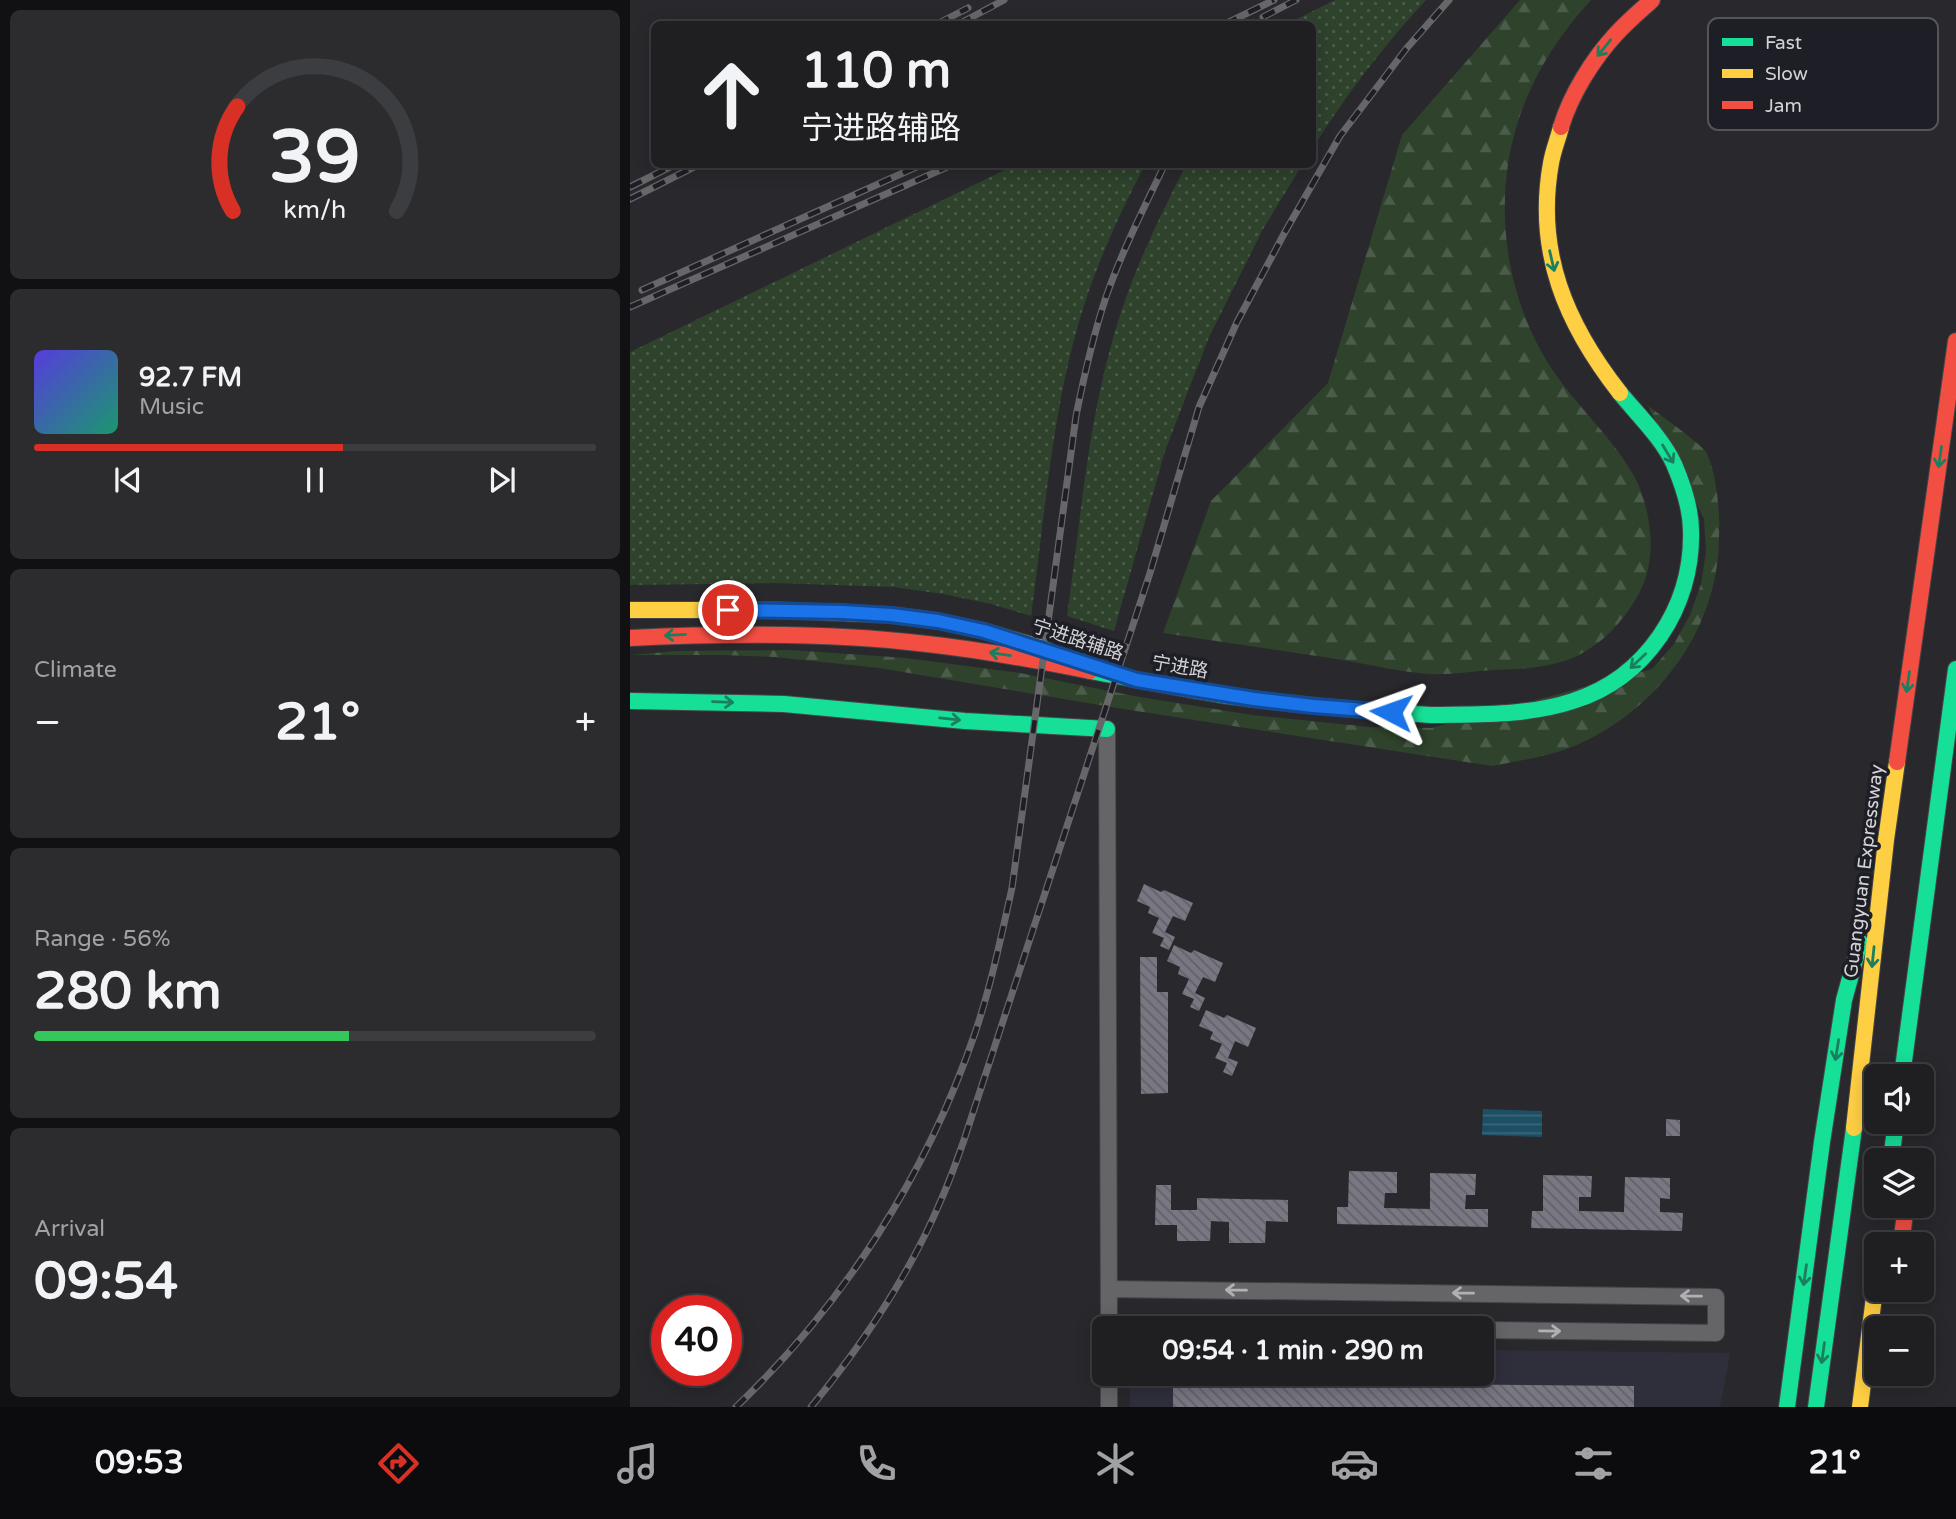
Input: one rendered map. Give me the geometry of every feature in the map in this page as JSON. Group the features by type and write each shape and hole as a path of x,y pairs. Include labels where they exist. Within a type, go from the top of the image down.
{"main road":[{"name":"宁进路","path":"630,638 742,634 855,637 968,649 1242,697 1313,706 1431,715 1534,709 1563,704 1592,694 1619,679 1662,636 1678,610 1688,581 1692,551 1691,521 1685,491 1658,437 1588,349 1570,316 1554,270 1546,209 1548,173 1556,137 1569,103 1600,52 1619,29 1652,0"},
{"name":"Guangyuan Expressway","path":"1816,1407 1853,1140 1886,840 1956,341"},
{"name":"宁进路辅路","path":"630,610 843,612 938,621 984,631 1137,680"},
{"path":"1904,1064 1956,669"},
{"path":"630,701 784,704 1107,729"},
{"path":"1921,1047 1942,771"},
{"path":"1787,1407 1844,1000 1886,840"},
{"path":"1860,1407 1873,1302"}],"street":[{"path":"1107,729 1109,1316"},
{"path":"1109,1289 1716,1297 1716,1333 1494,1330"},
{"path":"1109,1386 1109,1407"}],"shaded area":[{"path":"1494,1350 1730,1353 1720,1407 1130,1407 1130,1386 1494,1386"}],"green space":[{"path":"1335,0 1426,0 1366,71 1316,143 1316,21 1293,21"},
{"path":"1520,0 1591,0 1567,28 1547,58 1523,108 1509,156 1505,220 1508,253 1515,284 1524,315 1538,345 1564,386 1621,456 1643,498 1651,541 1648,570 1637,597 1625,616 1610,632 1575,657 1545,666 1446,674 1397,670 1163,633 1211,501 1328,383 1402,135"},
{"path":"1009,168 1144,168 1106,247 1076,332 1067,367 1054,438 1031,616 991,604 894,587 775,583 630,585 630,352"},
{"path":"1184,168 1300,168 1263,229 1209,337 1165,451 1114,631 1067,616 1090,443 1103,375 1135,273"},
{"path":"1648,406 1696,443 1706,452 1710,461 1717,493 1719,527 1716,569 1709,601 1680,660 1659,686 1635,709 1609,728 1579,744 1548,755 1492,766 879,668 775,657 630,655 677,651 792,650 906,658 1020,673 1134,696 1252,715 1370,727 1431,728 1652,669 1674,644 1690,615 1701,584 1706,552 1704,519"}],"water":[{"path":"1483,1109 1542,1111 1542,1137 1482,1135"}],"building":[{"path":"1144,884 1193,903 1185,921 1173,916 1165,932 1175,937 1169,950 1160,946 1164,938 1152,933 1159,918 1148,913 1150,907 1137,901"},
{"path":"1174,945 1191,953 1194,950 1223,963 1215,982 1203,977 1195,993 1205,998 1199,1011 1190,1007 1194,999 1182,994 1189,979 1178,974 1180,967 1167,961"},
{"path":"1140,957 1157,957 1157,992 1168,992 1168,1093 1141,1094"},
{"path":"1206,1010 1224,1018 1227,1015 1256,1028 1248,1047 1235,1041 1228,1058 1238,1062 1232,1076 1223,1072 1227,1063 1215,1058 1222,1044 1210,1039 1213,1032 1199,1026"},
{"path":"1666,1119 1680,1120 1680,1136 1666,1136"},
{"path":"1349,1171 1397,1172 1397,1193 1385,1193 1384,1208 1430,1209 1430,1173 1476,1174 1475,1195 1466,1195 1465,1209 1488,1209 1488,1227 1337,1224 1337,1207 1348,1207"},
{"path":"1543,1175 1592,1176 1591,1197 1579,1197 1579,1211 1624,1212 1625,1177 1670,1178 1670,1199 1660,1198 1660,1212 1683,1213 1682,1231 1531,1228 1532,1211 1543,1211"},
{"path":"1156,1185 1171,1185 1171,1210 1197,1210 1197,1198 1288,1200 1288,1222 1266,1221 1265,1243 1229,1243 1229,1222 1211,1221 1210,1241 1177,1241 1177,1225 1155,1225"},
{"path":"1173,1386 1634,1386 1634,1407 1173,1407"}],"railway":[{"path":"965,21 1004,0"},
{"path":"1231,21 1274,0"},
{"path":"1263,17 1296,0"},
{"path":"811,1407 867,1334 900,1282 950,1178 1150,573 1199,407 1237,322 1340,136 1406,49 1449,0"},
{"path":"943,21 968,8"},
{"path":"630,187 668,168"},
{"path":"630,199 692,168"},
{"path":"642,290 914,168"},
{"path":"630,307 945,168"},
{"path":"736,1407 812,1325 878,1234 933,1136 975,1033 991,979 1012,888 1082,386 1112,280 1163,168"}],"traffic: fast":[{"path":"1431,715 1521,712 1573,701 1599,690 1623,675 1643,657 1660,636 1674,612 1684,586 1689,559 1690,514 1669,454 1620,393"},
{"path":"1904,1064 1956,669"},
{"path":"1090,671 1248,699 1431,715"},
{"path":"630,701 784,704 965,721 1107,729"},
{"path":"1787,1407 1844,1000 1860,942"},
{"path":"1816,1407 1854,1128"},
{"path":"1893,1148 1894,1134"}],"traffic: slow":[{"path":"1561,127 1552,158 1547,196 1547,227 1552,257 1559,286 1570,313 1584,340 1620,393"},
{"path":"630,610 775,610 891,615 984,631 1045,649"},
{"path":"1854,1128 1897,762"},
{"path":"1860,1407 1873,1302"}],"traffic: jam":[{"path":"1561,127 1577,90 1599,54 1652,0"},
{"path":"1897,762 1956,341"},
{"path":"630,638 704,635 853,637 968,649 1090,671"},
{"path":"1903,1232 1904,1218"}],"route":[{"path":"728,610 843,612 938,621 984,631 1137,680 1254,699 1391,712"}]}
